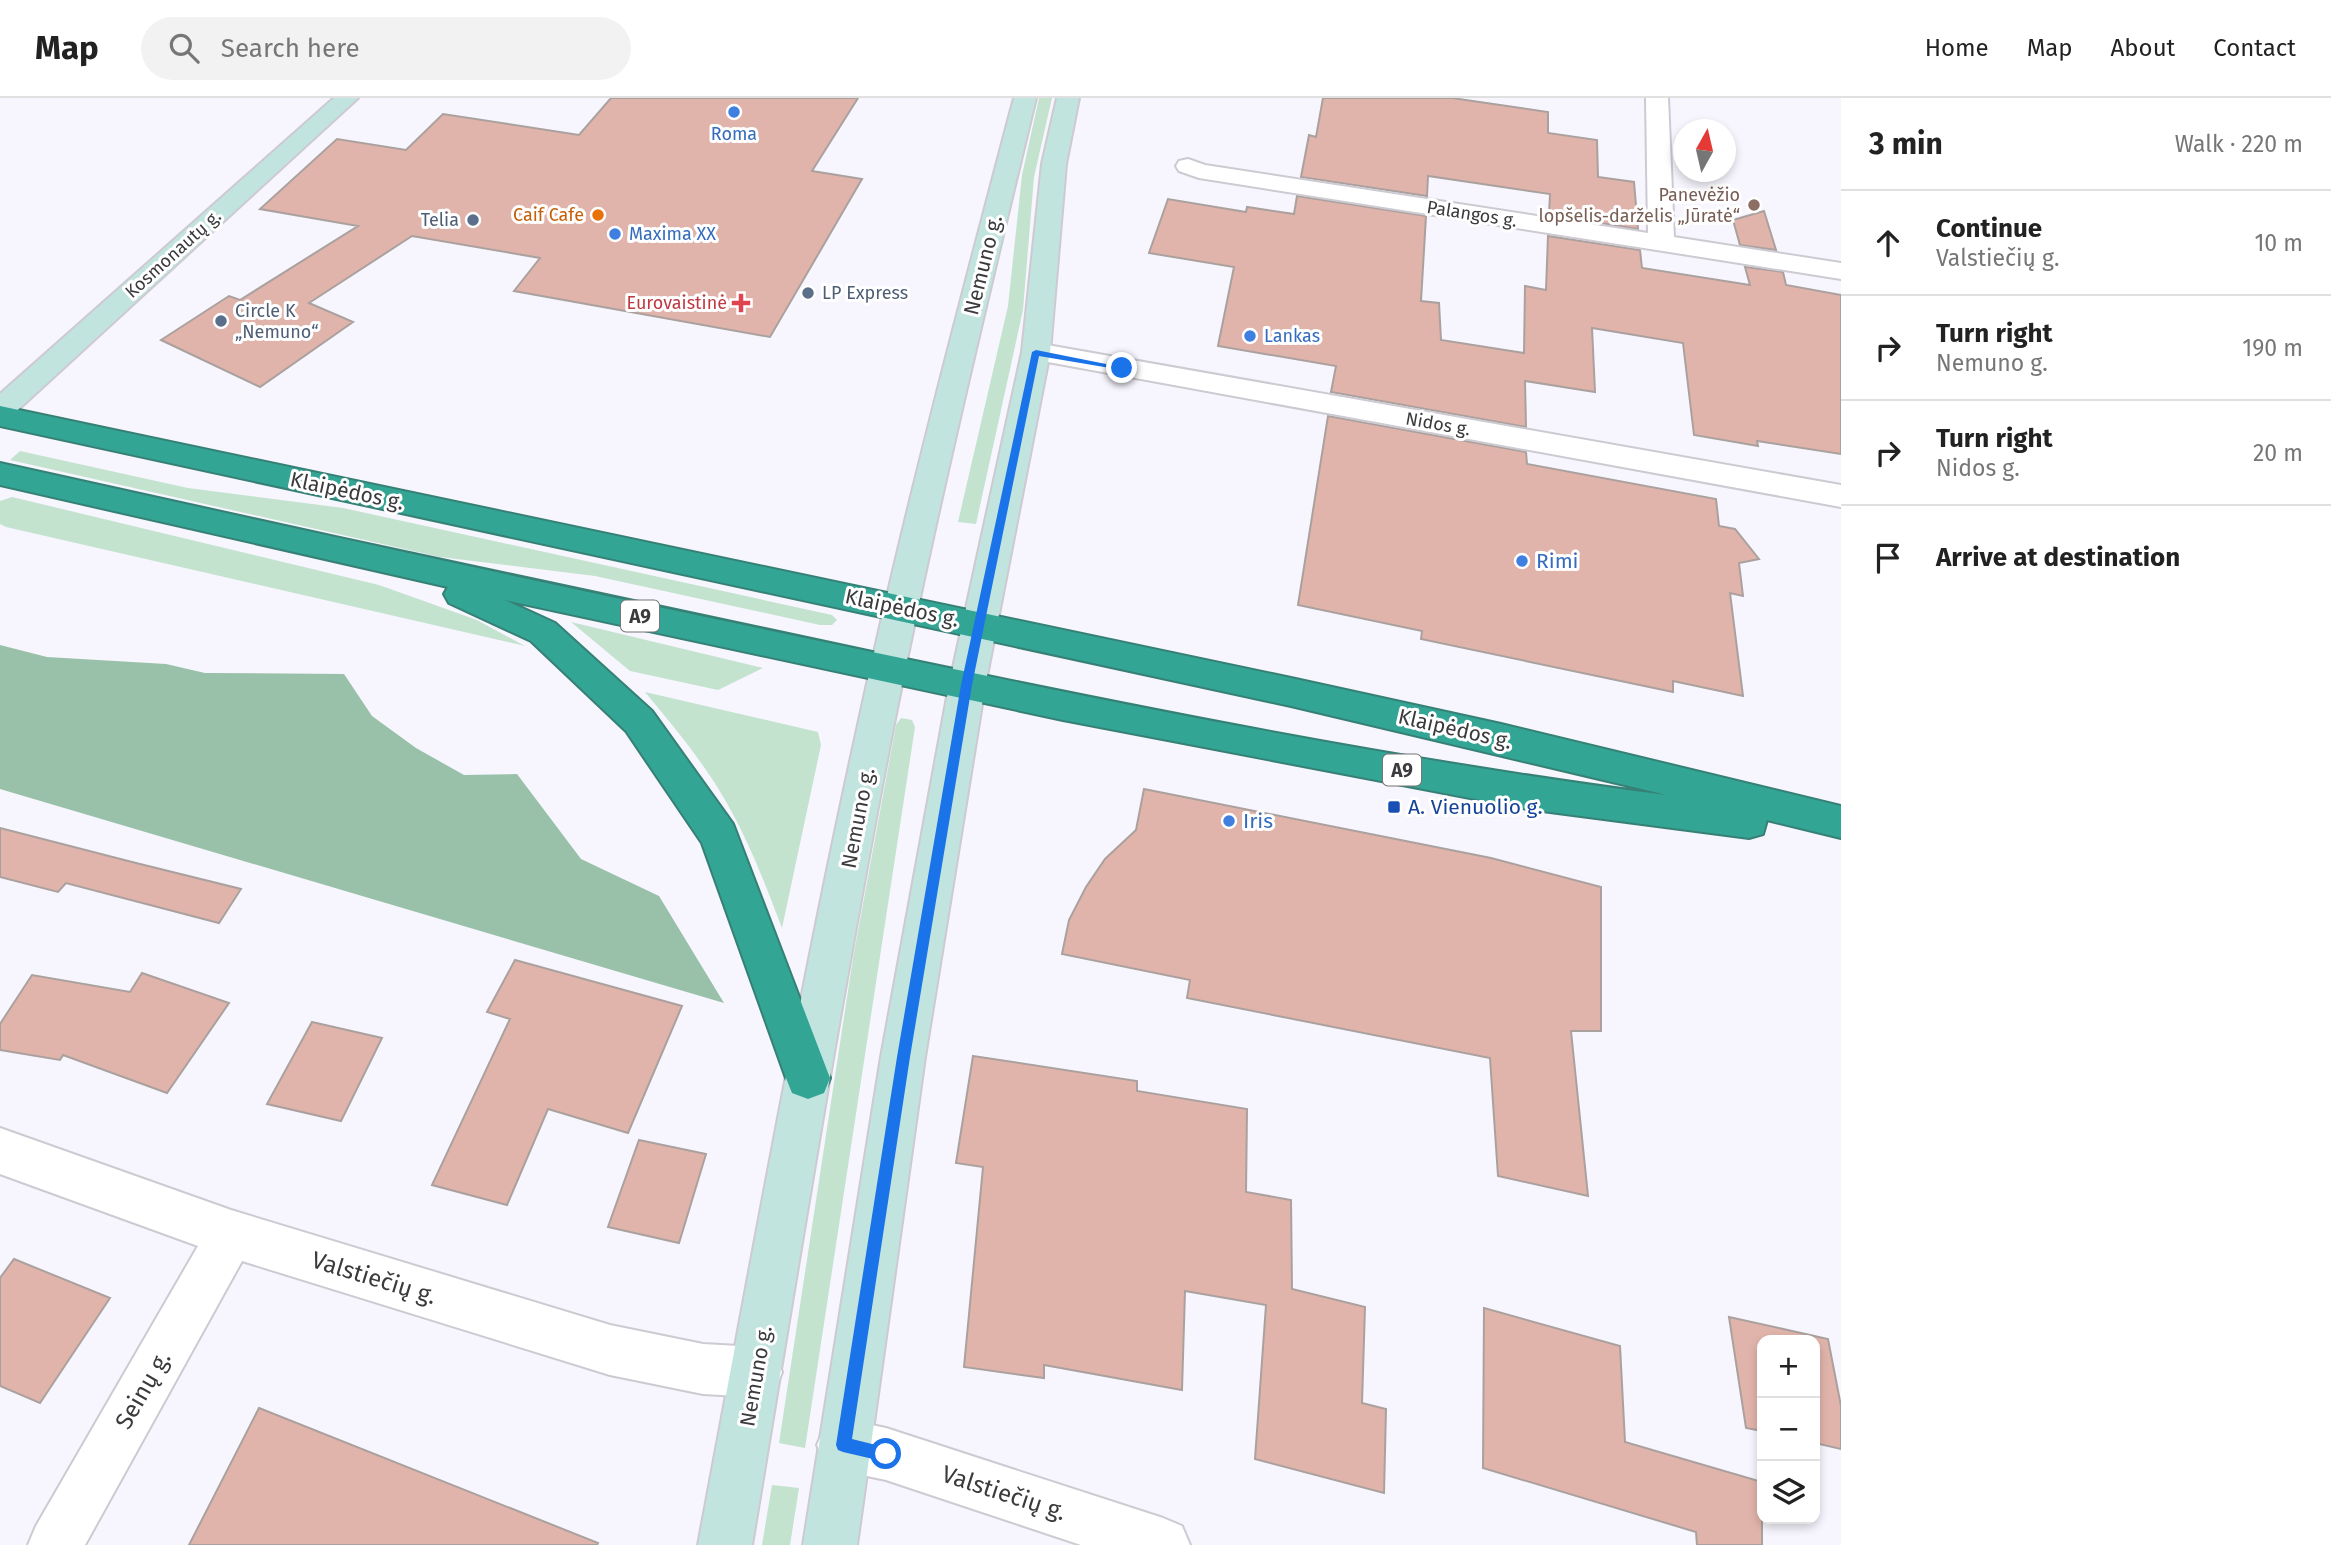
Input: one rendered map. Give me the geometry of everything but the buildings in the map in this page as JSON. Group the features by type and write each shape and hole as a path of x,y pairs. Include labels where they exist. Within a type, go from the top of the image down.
{"highway":[{"name":"Klaipėdos g.","path":"0,416 348,492 902,607 1501,739 1841,822"},
{"name":"A9","path":"0,474 392,563 1063,706 1527,793 1841,834"},
{"path":"392,563 543,632 639,721 719,836 808,1078"}],"main road":[{"name":"Kosmonautų g.","path":"0,410 347,98"},
{"name":"Nemuno g.","path":"725,1545 808,1078 888,668 1025,98"},
{"path":"830,1545 903,1057 967,685 1036,352 1054,164 1068,98"}],"street":[{"path":"1657,98 1661,243"},
{"name":"Palangos g.","path":"1188,166 1199,171 1841,271"},
{"name":"Nidos g.","path":"1036,352 1841,496"},
{"name":"Valstiečių g.","path":"0,1151 231,1234 610,1350 703,1369 757,1372"},
{"name":"Seinų g.","path":"54,1545 231,1234"},
{"name":"Valstiečių g.","path":"843,1445 886,1454 1164,1545"}],"green space":[{"path":"1039,98 1052,98 1034,177 1023,310 976,524 958,522 1008,306 1022,175"},
{"path":"20,451 188,488 343,508 832,615 837,620 832,625 820,625 595,576 440,557 10,460"},
{"path":"12,497 379,585 477,620 525,646 6,527 0,524 0,501"},
{"path":"571,622 763,668 718,690 630,671"},
{"path":"0,645 47,657 166,664 205,673 344,674 372,716 416,748 464,775 517,774 581,859 659,896 724,1003 0,789"},
{"path":"645,692 818,732 821,745 782,928 751,850 728,805 700,761"},
{"path":"901,718 912,720 915,727 805,1448 779,1443 853,958 896,725"},
{"path":"772,1485 799,1488 790,1545 762,1545"}],"place":[{"name":"Roma","path":"734,112"},
{"name":"Panevėžio lopšelis-darželis „Jūratė“","path":"1754,205"},
{"name":"Caif Cafe","path":"598,215"},
{"name":"Telia","path":"473,220"},
{"name":"Maxima XX","path":"615,234"},
{"name":"LP Express","path":"808,293"},
{"name":"Eurovaistinė","path":"741,303"},
{"name":"Circle K „Nemuno“","path":"221,321"},
{"name":"Lankas","path":"1250,336"},
{"name":"Rimi","path":"1522,561"},
{"name":"A. Vienuolio g.","path":"1394,807"},
{"name":"Iris","path":"1229,821"}],"route":[{"path":"886,1454 843,1445 903,1057 967,685 1036,352 1122,368"}]}
